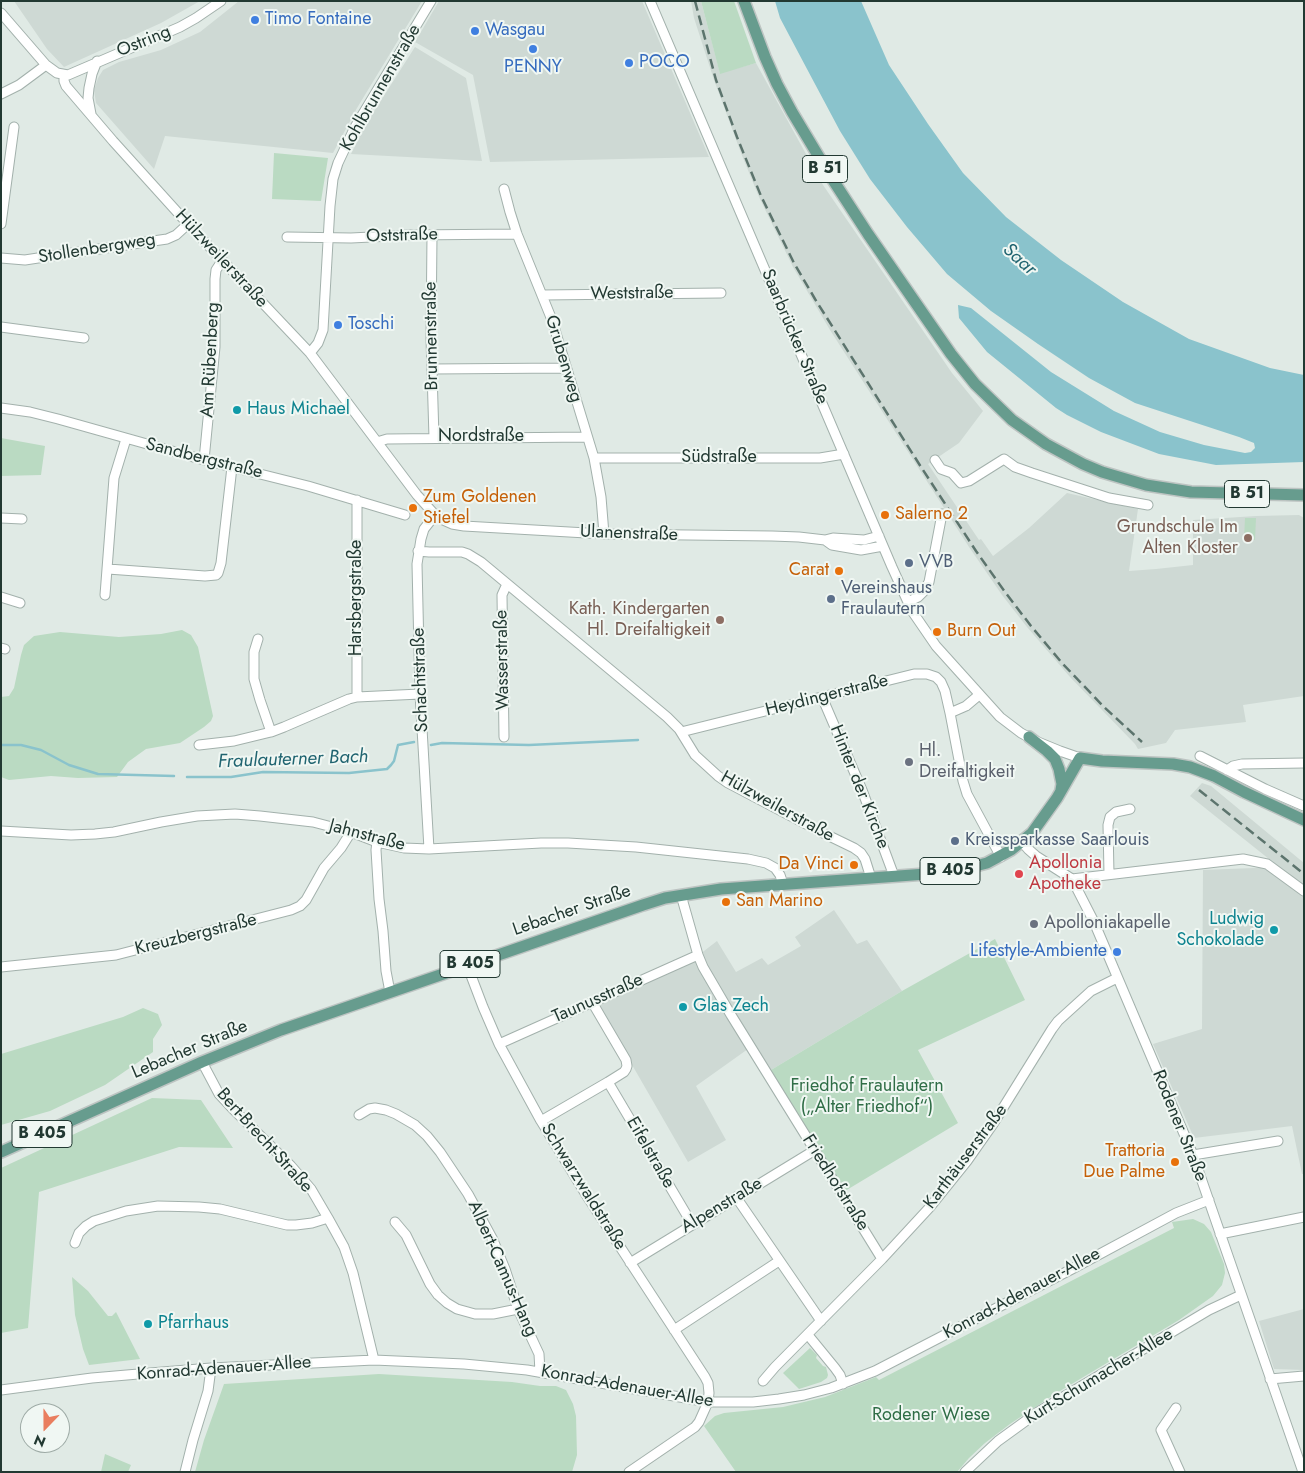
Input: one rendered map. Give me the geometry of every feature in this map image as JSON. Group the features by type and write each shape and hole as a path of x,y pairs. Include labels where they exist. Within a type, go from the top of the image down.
{"main road":[{"name":"B 51","path":"744,1 777,84 800,127 831,177 951,354 975,384 1012,420 1046,444 1083,464 1102,472 1146,485 1191,492 1304,495"},
{"path":"1029,737 1055,759 1062,784 1061,793"},
{"path":"1080,758 1102,761 1173,764 1190,767 1304,820"},
{"name":"B 405","path":"1022,842 1040,823 1061,793 1080,758"},
{"name":"Lebacher Straße","path":"1,1152 202,1062 281,1030 643,905 681,895 721,889 960,870 1001,857 1022,842"}],"street":[{"name":"Ostring","path":"64,75 68,75 180,27 220,1"},
{"name":"Kohlbrunnenstraße","path":"310,353 318,343 322,330 331,191 335,173 344,148 355,127 431,1"},
{"name":"Saarbrücker Straße","path":"650,1 908,602 929,636 1000,717 1029,737 1080,758"},
{"path":"1,13 46,65 57,73 64,75"},
{"path":"92,117 88,94 90,80 97,61"},
{"path":"1,94 19,85 46,65"},
{"name":"Hülzweilerstraße","path":"64,75 66,86 92,117 222,261 310,353 417,496 435,515"},
{"path":"1,224 14,127"},
{"name":"Grubenweg","path":"504,189 517,234 554,328 594,458 601,497 604,534"},
{"name":"Stollenbergweg","path":"1,258 25,260 167,239 176,235 188,224"},
{"name":"Oststraße","path":"287,237 328,239 517,234"},
{"name":"Brunnenstraße","path":"432,235 431,303 434,438"},
{"name":"Am Rübenberg","path":"204,460 215,347 215,279 216,270 222,261"},
{"name":"Weststraße","path":"542,295 721,294"},
{"path":"1,327 84,338"},
{"path":"432,369 566,368"},
{"name":"Sandbergstraße","path":"1,408 30,412 58,419 126,439 357,500 405,515"},
{"name":"Nordstraße","path":"377,442 387,438 586,437"},
{"path":"105,595 114,478 126,439"},
{"name":"Südstraße","path":"594,458 820,458 844,454"},
{"path":"935,460 941,468 952,473 961,483 969,481 1004,459 1015,466 1062,483 1110,498 1148,505"},
{"path":"108,568 205,576 216,575 221,563 232,467"},
{"name":"Harsbergstraße","path":"357,500 357,696"},
{"path":"908,602 918,597 929,582 942,514"},
{"name":"Ulanenstraße","path":"435,515 452,524 464,526 604,534 772,536 825,540 833,538 864,540 879,536"},
{"name":"Schachtstraße","path":"429,849 420,694 417,564 424,528 435,515"},
{"path":"1,518 22,519"},
{"name":"Ulanenstraße","path":"825,540 832,545 860,550 883,546"},
{"name":"Hülzweilerstraße","path":"418,551 462,552 481,562 667,717 681,732 695,755 706,766 728,782 854,848 865,859 871,878"},
{"name":"Wasserstraße","path":"504,737 502,595 507,584"},
{"path":"1,596 20,603"},
{"path":"258,639 254,652 254,679 271,732"},
{"name":"Heydingerstraße","path":"681,732 914,674 927,674 936,677 941,682 950,713 967,794 1001,857"},
{"path":"199,745 234,741 271,732 357,696 420,694"},
{"path":"950,713 966,706 979,695"},
{"name":"Hinter der Kirche","path":"822,697 862,790 894,876"},
{"path":"1200,756 1265,789 1304,806"},
{"path":"1227,770 1242,764 1304,763"},
{"path":"1110,874 1108,825 1110,817 1116,812 1130,809"},
{"name":"Jahnstraße","path":"1,831 71,835 95,834 114,832 180,818 213,814 269,816 313,822 352,832 377,842 404,848 429,849 568,843 748,859 766,863 775,868 783,884"},
{"name":"Kreuzbergstraße","path":"1,967 116,955 291,910 300,906 306,900 324,868 352,832"},
{"path":"377,842 379,899 386,971 390,992"},
{"path":"1022,842 1036,856 1072,879 1243,859 1267,864 1304,891"},
{"name":"Rodener Straße","path":"1072,879 1094,922 1181,1124 1303,1472"},
{"name":"Friedhofstraße","path":"681,895 698,955 731,1015 882,1259"},
{"name":"Taunusstraße","path":"499,1044 698,955"},
{"name":"Schwarzwaldstraße","path":"467,965 499,1044 541,1121 585,1194 705,1377 709,1388 708,1402"},
{"name":"Karthäuserstraße","path":"763,1381 774,1367 821,1322 930,1207 967,1161 993,1124 1058,1021 1091,991 1117,978"},
{"path":"541,1121 624,1072 627,1066 626,1060 592,1002"},
{"name":"Bert-Brecht-Straße","path":"202,1062 219,1094 291,1166 311,1189 328,1218 344,1247 353,1273 374,1360"},
{"name":"Eifelstraße","path":"608,1082 692,1224"},
{"name":"Albert-Camus-Hang","path":"359,1115 375,1108 396,1114 415,1125 440,1152 468,1194 493,1240 518,1309 539,1354 540,1372"},
{"path":"1193,1155 1278,1141"},
{"name":"Alpenstraße","path":"630,1262 815,1150"},
{"path":"736,1197 821,1322"},
{"name":"Konrad-Adenauer-Allee","path":"1,1390 92,1378 211,1368 374,1360 464,1364 540,1372 708,1402 753,1402 779,1399 813,1393 843,1384 875,1371 1176,1213 1209,1200"},
{"path":"75,1243 79,1233 94,1221 126,1211 158,1206 220,1209 287,1225 312,1223 328,1218"},
{"path":"1220,1234 1304,1217"},
{"path":"395,1222 406,1235 430,1284 447,1303 457,1309 475,1314 493,1314 518,1309"},
{"path":"674,1330 779,1261"},
{"name":"Kurt-Schumacher-Allee","path":"965,1472 1003,1436 1038,1412 1209,1310 1241,1295"},
{"path":"808,1335 835,1368 843,1384"},
{"path":"186,1472 193,1440 208,1392 211,1368"},
{"path":"1270,1379 1304,1376"},
{"path":"629,1472 695,1427 703,1416 708,1402"},
{"path":"1176,1408 1161,1430 1180,1472"}],"shaded area":[{"path":"14,1 200,1 161,23 64,67 47,49"},
{"path":"239,1 422,1 357,108 333,153 165,136 154,169 96,103 94,90 98,78 103,70 119,62 161,50 200,32"},
{"path":"439,1 642,1 709,157 490,162 473,75 415,42"},
{"path":"691,1 701,1 720,73 756,63 823,185 952,373 983,411 959,443 928,464 979,540 981,539 993,556 1029,528 1067,493 1138,509 1129,571 1193,565 1193,520 1299,515 1304,518 1304,696 1243,705 1246,722 1175,730 1166,743 1138,749 1070,677 1002,595 969,547 830,330 793,267 759,197 741,153 714,80 694,18"},
{"path":"415,47 466,78 482,161 351,154 366,124"},
{"path":"1202,783 1211,786 1304,863 1304,1174 1302,1174 1292,1126 1194,1138 1153,1044 1202,1029 1203,870 1279,867 1190,796"},
{"path":"834,910 857,944 867,940 902,991 771,1070 755,1044 696,1086 726,1140 688,1162 597,1004 691,961 717,941 736,972 762,958 768,965 801,946 795,937"},
{"path":"1304,1309 1304,1370 1274,1369 1259,1321"}],"green space":[{"path":"701,1 734,1 756,63 720,74"},
{"path":"274,153 328,158 321,201 272,199"},
{"path":"1,438 45,446 41,475 1,476"},
{"path":"1245,518 1256,518 1255,540 1244,540"},
{"path":"182,630 191,635 198,647 213,716 211,721 204,727 180,743 146,749 128,762 117,777 78,778 51,776 9,780 1,777 1,697 9,696 14,688 24,645 34,636 60,632 119,637 161,634"},
{"name":"Friedhof Fraulautern („Alter Friedhof“)","path":"995,939 1025,1000 918,1050 958,1123 845,1191 771,1070 902,991"},
{"path":"143,1008 158,1014 162,1025 153,1039 153,1052 105,1085 50,1111 1,1125 1,1054 123,1017"},
{"path":"152,1098 201,1100 233,1148 179,1147 39,1192 28,1328 1,1333 1,1168"},
{"name":"Rodener Wiese","path":"1193,1219 1204,1224 1211,1232 1224,1264 1225,1273 1222,1285 1213,1296 1179,1320 1055,1394 1010,1424 985,1443 957,1472 736,1472 704,1426 715,1416 724,1413 783,1407 825,1397 876,1377 879,1380 1174,1228 1172,1222"},
{"path":"72,1277 88,1291 108,1316 112,1316 116,1312 140,1359 89,1365 75,1315"},
{"path":"810,1348 817,1355 816,1358 826,1367 828,1375 821,1382 799,1389 783,1373"},
{"path":"379,1374 512,1382 556,1386 566,1390 573,1404 576,1416 577,1455 572,1472 195,1472 224,1384"},
{"path":"105,1454 131,1465 128,1472 101,1472"}],"water":[{"name":"Saar","path":"775,1 861,1 889,65 928,124 963,173 1006,217 1061,260 1123,302 1189,339 1270,368 1304,375 1304,462 1216,465 1159,454 1101,432 1067,415 987,352 959,318 958,305 971,308 1051,372 1114,411 1160,432 1204,445 1245,453 1251,452 1255,448 1254,443 1239,437 1135,403 1089,378 991,311 947,274 870,179 840,131 780,18"}],"waterway":[{"name":"Fraulauterner Bach","path":"431,745 442,743 529,745 638,740"},
{"name":"Fraulauterner Bach","path":"187,777 231,777 263,772 349,773 387,769 394,761 398,745 414,742"},
{"name":"Fraulauterner Bach","path":"1,745 21,745 41,750 69,765 98,774 174,776"}],"railway":[{"path":"695,1 716,80 737,137 761,196 794,263 815,299 921,467 1005,592 1062,663 1104,707 1142,742"},
{"path":"1199,790 1304,874"}],"place":[{"name":"Timo Fontaine","path":"255,20"},
{"name":"Wasgau","path":"475,31"},
{"name":"PENNY","path":"533,49"},
{"name":"POCO","path":"629,63"},
{"name":"Toschi","path":"338,325"},
{"name":"Haus Michael","path":"237,410"},
{"name":"Zum Goldenen Stiefel","path":"413,508"},
{"name":"Salerno 2","path":"885,515"},
{"name":"Grundschule Im Alten Kloster","path":"1248,538"},
{"name":"VVB","path":"909,563"},
{"name":"Carat","path":"839,571"},
{"name":"Vereinshaus Fraulautern","path":"831,599"},
{"name":"Kath. Kindergarten Hl. Dreifaltigkeit","path":"720,620"},
{"name":"Burn Out","path":"937,632"},
{"name":"Hl. Dreifaltigkeit","path":"909,762"},
{"name":"Kreissparkasse Saarlouis","path":"955,841"},
{"name":"Da Vinci","path":"854,865"},
{"name":"Apollonia Apotheke","path":"1019,874"},
{"name":"San Marino","path":"726,902"},
{"name":"Apolloniakapelle","path":"1034,924"},
{"name":"Ludwig Schokolade","path":"1274,930"},
{"name":"Lifestyle-Ambiente","path":"1117,952"},
{"name":"Glas Zech","path":"683,1007"},
{"name":"Trattoria Due Palme","path":"1175,1162"},
{"name":"Pfarrhaus","path":"148,1324"}]}
